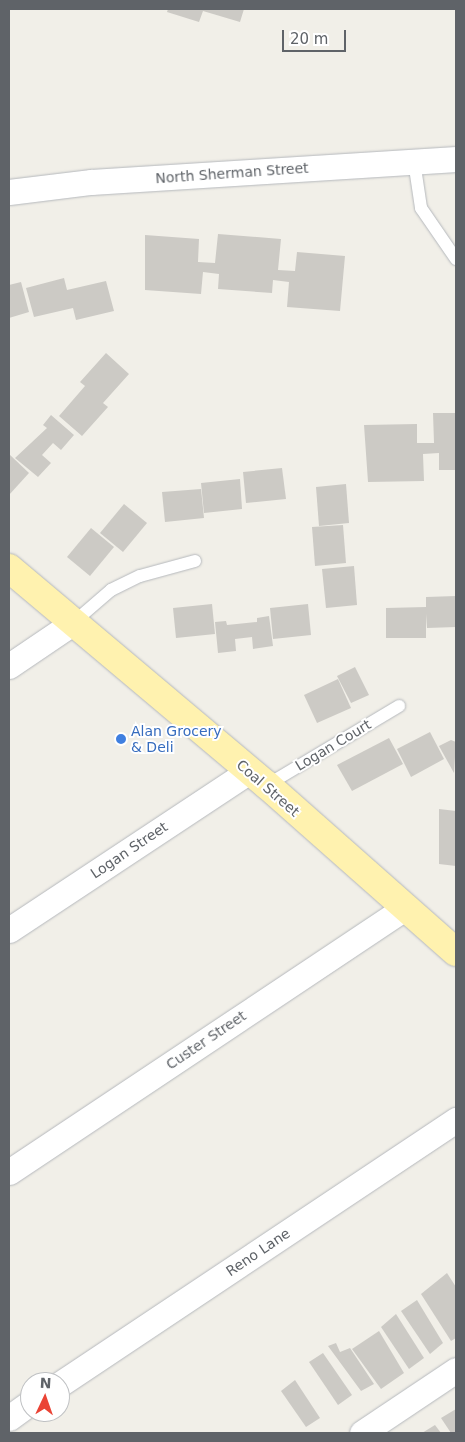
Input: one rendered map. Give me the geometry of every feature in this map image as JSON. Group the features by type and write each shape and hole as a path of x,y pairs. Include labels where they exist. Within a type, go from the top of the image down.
{"main road":[{"name":"Coal Street","path":"9,568 258,778 404,909 456,952"}],"street":[{"name":"North Sherman Street","path":"9,192 83,182 456,159"},
{"path":"9,666 74,622"},
{"name":"Logan Street","path":"9,930 258,778"},
{"name":"Custer Street","path":"9,1172 404,909"},
{"name":"Reno Lane","path":"70,1377 456,1120"},
{"path":"362,1433 456,1370"},
{"path":"9,1418 20,1411"}],"lane":[{"path":"414,161 421,208 456,259"},
{"path":"74,622 111,590 140,576 195,560"},
{"name":"Logan Court","path":"258,778 399,706"}],"building":[{"path":"168,9 244,9 240,22 203,11 199,22 167,12"},
{"path":"218,234 281,239 278,270 295,271 297,252 345,256 340,311 287,307 289,282 273,280 272,293 218,289 219,274 203,272 201,294 145,290 145,235 199,239 198,262 215,263"},
{"path":"64,278 67,290 106,281 114,311 76,320 73,308 34,317 26,288"},
{"path":"21,282 29,312 9,318 9,285"},
{"path":"106,353 129,374 103,403 108,407 82,436 59,416 85,386 80,382"},
{"path":"433,413 456,413 456,470 439,470 439,453 423,454 424,481 368,482 364,425 417,424 417,443 434,443"},
{"path":"51,415 74,435 61,450 53,443 42,455 51,463 38,477 15,458 47,428 43,425"},
{"path":"9,454 29,473 9,495"},
{"path":"282,468 286,499 246,503 243,472"},
{"path":"240,479 242,509 204,513 201,483"},
{"path":"346,484 349,523 319,526 316,487"},
{"path":"201,489 204,518 165,522 162,492"},
{"path":"124,504 147,523 123,552 100,533"},
{"path":"343,525 346,563 315,566 312,527"},
{"path":"91,528 114,547 90,576 67,557"},
{"path":"354,566 357,605 326,608 322,569"},
{"path":"456,596 456,627 427,628 426,614 426,638 386,638 386,608 426,607 426,597"},
{"path":"212,604 215,634 176,638 173,608"},
{"path":"308,604 311,635 273,639 270,608"},
{"path":"269,616 273,646 253,649 252,637 235,639 236,651 218,653 215,622 226,621 227,625 257,622 257,618"},
{"path":"355,667 369,695 351,703 337,676"},
{"path":"338,679 351,708 317,723 304,695"},
{"path":"430,732 444,759 411,777 397,749"},
{"path":"389,738 403,764 352,791 337,765"},
{"path":"451,740 456,742 454,773 439,746"},
{"path":"439,809 456,811 456,866 439,864"},
{"path":"447,1273 456,1287 456,1338 451,1341 421,1294"},
{"path":"417,1300 443,1343 430,1354 401,1311"},
{"path":"396,1314 424,1358 409,1369 381,1327"},
{"path":"379,1331 404,1373 381,1389 352,1349"},
{"path":"336,1343 340,1352 350,1348 374,1384 361,1391 328,1346"},
{"path":"323,1353 352,1395 338,1405 309,1362"},
{"path":"295,1380 320,1418 306,1427 281,1391"},
{"path":"456,1409 456,1433 451,1433 441,1418"},
{"path":"435,1425 441,1433 422,1433"}],"place":[{"name":"Alan Grocery & Deli","path":"121,739"}]}
